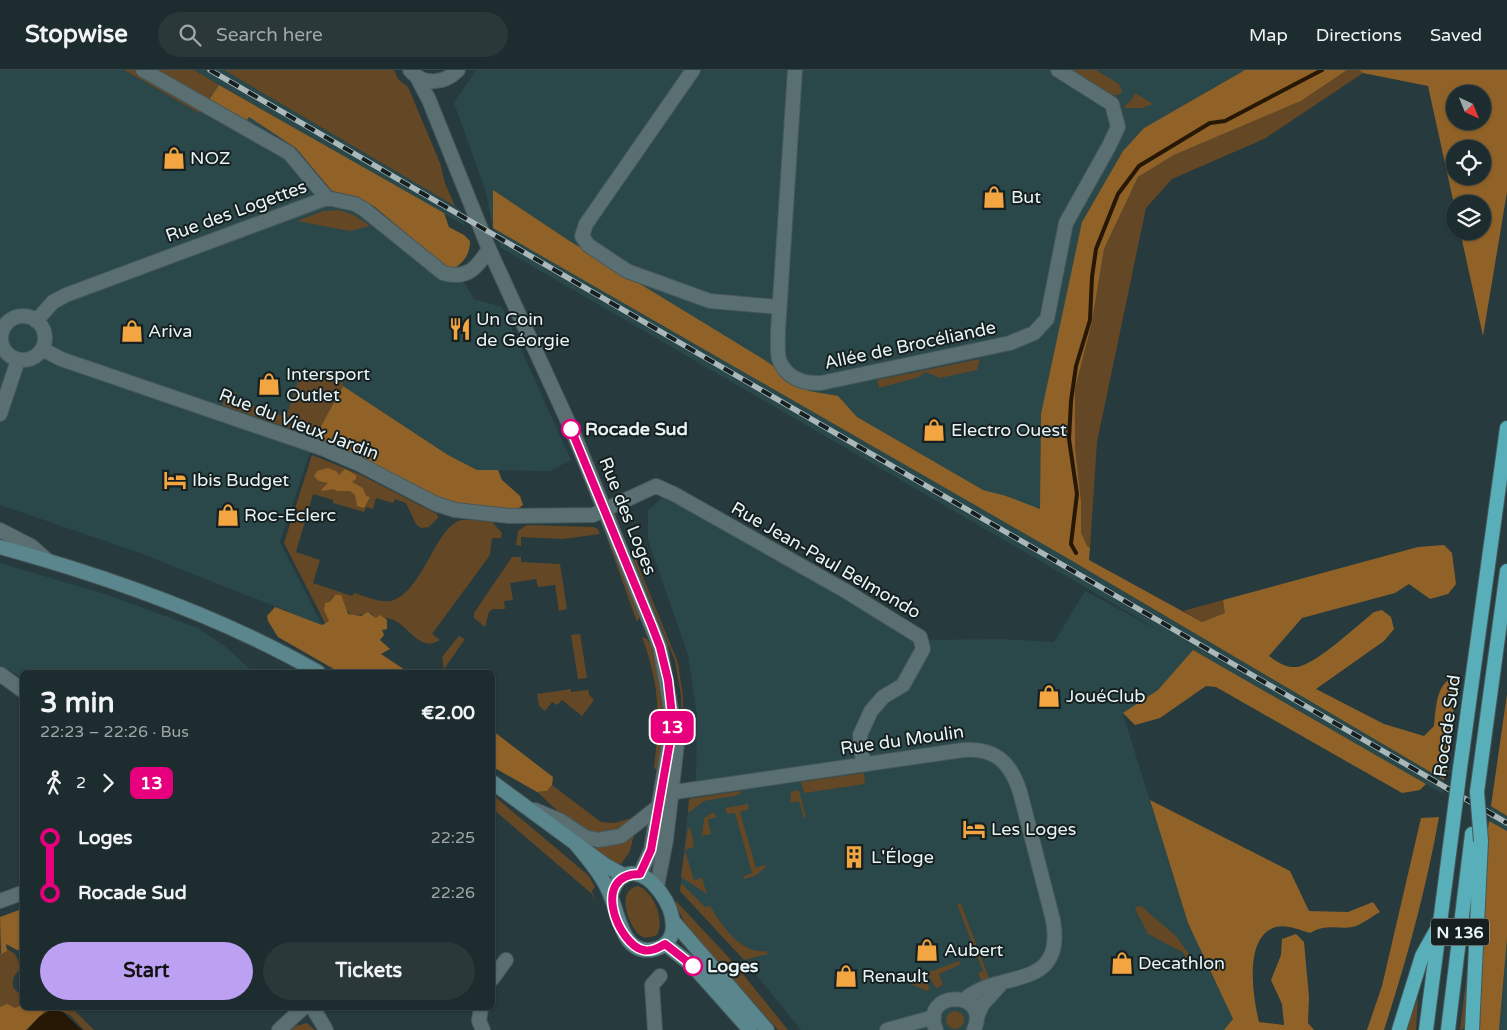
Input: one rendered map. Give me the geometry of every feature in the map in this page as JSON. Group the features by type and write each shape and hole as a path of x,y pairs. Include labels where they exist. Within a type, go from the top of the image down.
{"highway":[{"name":"Rocade Sud","path":"1426,1030 1507,428"},
{"name":"N 136","path":"1448,1030 1476,838 1478,786 1507,571"},
{"path":"1472,1030 1476,838"},
{"path":"1399,1030 1422,956 1439,926"}],"main road":[{"path":"0,547 47,560 188,610 314,670"},
{"path":"495,784 528,806 605,865 625,876"},
{"path":"575,843 594,867 611,896 621,928 633,945 643,950 654,949 665,944 672,934 673,922"},
{"path":"611,896 615,884 625,876 640,874 658,886 673,922 767,1030"},
{"path":"665,944 693,966 750,1030"}],"street":[{"path":"143,70 289,153 327,198"},
{"path":"414,73 430,82 443,80 458,70"},
{"path":"693,70 586,224 582,236 588,245 627,271 710,301 779,307"},
{"name":"Allée de Brocéliande","path":"795,70 779,307 779,359 787,372 807,383 821,382 1010,343 1034,333 1047,319 1066,223 1118,127 1112,104 1058,70"},
{"name":"Rue des Loges","path":"414,73 432,109 489,249 605,510 660,647 673,724 664,797 658,886"},
{"path":"432,109 443,80"},
{"name":"Rue des Logettes","path":"36,321 53,302 66,295 327,198 355,204 365,210 443,273 453,276 464,275 477,268 489,249"},
{"path":"26,316 36,321 44,334 42,349 34,357 18,360 6,353 0,340 3,329 10,321 26,316"},
{"name":"Rue du Vieux Jardin","path":"42,349 61,359 324,450 359,464 436,504 455,510 509,516 593,515 605,510"},
{"path":"0,414 18,360"},
{"name":"Rue Jean-Paul Belmondo","path":"605,510 656,486 810,571 920,637 923,649 903,685 883,697 871,711 860,736 863,764"},
{"path":"0,530 31,546 47,560"},
{"path":"0,674 20,689"},
{"name":"Rue du Moulin","path":"664,797 863,764 978,749 998,757 1012,772 1020,792 1055,935 1052,951 1044,965 1034,972 972,993 964,1000 955,998 943,1002 935,1024"},
{"path":"528,806 561,821 584,838 598,840 621,836 664,797"},
{"name":"Rue des Loges","path":"640,874 651,850 664,797"},
{"path":"1,899 20,894"},
{"path":"495,975 506,960"},
{"path":"655,1030 652,985 660,976"},
{"name":"Rue du Moulin","path":"976,1024 982,1005 1001,984"},
{"path":"964,1000 974,1009 976,1024"},
{"path":"279,1030 300,1010"},
{"path":"314,1010 326,1030"},
{"path":"481,1010 479,1021 483,1030"},
{"path":"887,1030 935,1024"}],"shaded area":[{"path":"0,70 124,70 199,113 208,101 246,120 249,116 296,148 332,191 358,197 375,207 401,231 455,268 474,299 502,307 571,460 550,471 477,470 448,455 343,386 315,437 280,542 322,625 140,553 0,505"},
{"path":"124,70 194,70 219,85 199,113"},
{"path":"194,70 224,70 460,209 465,226"},
{"path":"224,70 394,70 398,79 408,87 440,163 445,183 455,206"},
{"path":"476,70 1245,70 1144,128 1123,151 1082,222 1062,555 1444,780 1443,794 1193,651 1158,690 1123,714 1188,923 1233,1019 1224,1030 801,1030 744,960 680,891 689,799 696,778 697,716 688,655 648,540 648,510 665,495 916,640 1003,639 1054,642 1085,591 1164,633 501,248 493,228 485,189 454,103"},
{"path":"1070,70 1096,70 1119,84 1122,92 1118,95 1112,95"},
{"path":"1245,70 1347,70 1301,101 1174,155 1138,177 1104,249 1092,322 1075,389 1075,447 1081,500 1081,532 1087,546 1090,548 1089,560 1202,622 1225,613 1223,600 1418,547 1444,545 1452,553 1456,584 1448,594 1430,599 1409,584 1395,593 1302,618 1269,656 1289,667 1305,665 1325,652 1374,612 1382,610 1391,617 1394,629 1384,641 1316,689 1384,724 1424,736 1434,726 1438,695 1441,688 1451,679 1458,677 1444,780 1062,555 493,228 493,190 568,240 763,359 809,391 838,396 857,417 983,490 1006,496 1040,509 1041,414 1082,222 1123,151 1144,128"},
{"path":"1347,70 1359,70 1363,73 1264,139 1172,179 1146,208 1097,442 1090,548 1087,546 1081,532 1081,500 1075,447 1075,389 1092,322 1104,249 1138,177 1174,155 1301,101"},
{"path":"1359,70 1507,70 1507,192 1483,336 1462,240 1491,240 1491,195 1452,195 1450,185 1491,185 1491,140 1446,140 1446,168 1428,86 1363,73"},
{"path":"219,85 444,213 449,227 464,235 470,241 468,253 462,263 455,268 446,267 375,207 358,197 332,191 296,148 249,117 246,121 208,101"},
{"path":"1135,93 1153,104 1142,108 1123,107 1131,101"},
{"path":"339,210 354,215 370,226 350,231 297,221 323,211"},
{"path":"980,359 977,370 940,378 925,372 919,377 879,388 877,380"},
{"path":"311,371 343,382 343,386 315,437 222,405 228,390 237,393 235,400 286,417 300,375 308,378"},
{"path":"343,386 448,455 477,470 498,470 502,480 520,496 523,505 516,510 468,508 440,498 315,437"},
{"path":"312,455 359,474 437,514 438,518 429,527 421,528 416,524 406,503 395,499 393,503 376,498 373,509 366,507 364,512 333,503 333,500 313,494 296,552 320,560 313,583 352,596 354,593 377,600 391,601 402,595 412,586 444,533 453,524 462,520 492,522 502,533 501,538 492,538 490,555 432,634 440,640 433,643 420,641 397,622 390,619 376,618 371,613 352,616 333,596 326,613 329,621 325,623 284,543"},
{"path":"328,468 336,471 339,475 345,469 356,475 356,479 352,482 363,488 366,496 370,497 364,508 357,506 355,495 350,491 337,491 333,489 322,491 328,483 319,481 314,476 317,471"},
{"path":"527,525 593,527 598,529 600,534 563,539 521,537 521,546 516,545 518,531"},
{"path":"603,527 607,531 640,617 637,622"},
{"path":"632,550 678,663 683,696 682,748 681,695 675,661 630,551"},
{"path":"512,557 521,557 521,562 560,564 567,609 559,611 555,585 538,587 536,579 510,583 513,600 504,601 505,609 493,609 489,612 485,627 474,618 474,613"},
{"path":"0,563 105,594 198,628 226,647 251,670 20,670 20,676 0,666"},
{"path":"335,595 341,595 348,614 361,616 368,612 376,618 380,615 387,620 387,629 382,630 384,635 380,640 390,649 381,654 405,670 336,670 278,637 268,621 267,616 275,607 322,625 329,621 324,610 325,603 330,602"},
{"path":"1223,600 1226,613 1202,622 1183,611"},
{"path":"580,634 587,678 578,679 571,635"},
{"path":"459,636 465,639 444,669 442,657"},
{"path":"642,637 647,639 652,648 665,714 658,770 654,768 658,717 657,701 652,671"},
{"path":"1193,650 1426,784 1420,790 1402,793 1216,687 1206,686 1160,718 1135,725 1123,713 1158,690"},
{"path":"571,689 571,692 588,690 594,700 582,716 562,700 557,705 552,702 545,711 539,706 537,694"},
{"path":"1507,694 1507,816 1491,806"},
{"path":"495,733 553,777 552,785 547,791 537,792 495,768"},
{"path":"864,773 865,784 804,793 801,782"},
{"path":"552,785 601,822 615,823 638,816 621,829 607,833 595,833 584,829 564,816 537,792 547,791"},
{"path":"799,790 806,817 804,818 799,801 790,803 791,792"},
{"path":"741,791 739,795 704,801 688,813 689,799"},
{"path":"495,797 588,875 595,887 592,891 596,905 592,894 495,811"},
{"path":"1150,800 1290,871 1309,911 1348,912 1373,902 1380,912 1356,926 1346,928 1329,927 1310,933 1280,926 1266,933 1259,942 1255,954 1253,983 1259,1022 1284,1025 1282,1004 1271,980 1281,955 1282,939 1296,934 1304,942 1309,997 1308,1023 1314,1030 1224,1030 1233,1019 1188,923"},
{"path":"748,804 749,809 740,812 756,868 765,865 766,867 755,876 744,879 744,876 752,873 735,813 727,814 725,808"},
{"path":"1491,806 1507,816 1507,831 1489,821"},
{"path":"714,812 716,817 708,820 711,834 702,836 704,818"},
{"path":"1439,817 1415,924 1384,1030 1367,1030 1382,986 1421,818"},
{"path":"1489,821 1507,831 1507,939 1499,1030 1480,1030 1484,857"},
{"path":"688,827 691,830 694,847 685,850 694,880 702,878 707,894 681,877"},
{"path":"634,834 630,851 621,864 612,863 584,840"},
{"path":"681,883 705,907 710,906 726,929 740,943 757,951 766,951 768,954 744,960 680,891"},
{"path":"638,886 649,894 659,914 660,922 657,935 647,938 637,932 626,910 627,895 631,889"},
{"path":"676,901 733,962 788,1030 778,1030 687,927 674,902"},
{"path":"957,904 961,904 990,981 983,984 978,973 983,971"},
{"path":"1141,906 1176,936 1195,962 1193,966 1185,961 1184,953 1148,934 1135,909"},
{"path":"20,910 20,950 6,944 7,951 1,954 0,917"},
{"path":"1507,939 1507,1030 1499,1030"},
{"path":"5,947 15,954 20,965 20,971 13,979 13,987 20,995 20,1010 53,1010 39,1016 26,1030 0,1030 0,954"},
{"path":"959,961 961,964 939,974 943,985 936,988 927,973"},
{"path":"1468,965 1470,967 1468,1027 1460,1030"},
{"path":"921,972 930,989 927,991 909,983 907,977"},
{"path":"1418,997 1416,1030 1406,1030"},
{"path":"7,1004 15,1008 20,1006 20,1010 42,1010 44,1012 26,1030 0,1030 0,1007"},
{"path":"50,1010 63,1012 82,1030 27,1030 39,1017"},
{"path":"58,1010 74,1010 94,1030 84,1030 70,1015"},
{"path":"955,1011 961,1014 964,1020 961,1026 955,1029 949,1026 946,1020 949,1014"},
{"path":"307,1023 315,1030 290,1030 296,1026"}],"waterway":[{"path":"1076,553 1071,544 1077,494 1069,439 1071,401 1076,366 1090,320 1092,277 1096,249 1118,194 1139,166 1210,123 1225,121 1322,70"}],"railway":[{"path":"210,70 1507,823"}],"bus line":[{"name":"13","path":"571,429 660,647 668,680 673,724 651,850 640,874 625,876 615,884 611,896 621,928 626,938 633,945 643,950 654,949 665,944 693,966"}],"place":[{"name":"NOZ","path":"174,158"},
{"name":"But","path":"994,197"},
{"name":"Un Coin de Géorgie","path":"460,329"},
{"name":"Ariva","path":"132,331"},
{"name":"Intersport Outlet","path":"269,384"},
{"name":"Rocade Sud","path":"571,429"},
{"name":"Electro Ouest","path":"934,430"},
{"name":"Ibis Budget","path":"175,480"},
{"name":"Roc-Eclerc","path":"228,515"},
{"name":"JouéClub","path":"1049,696"},
{"name":"Les Loges","path":"974,829"},
{"name":"L'Éloge","path":"854,857"},
{"name":"Aubert","path":"927,950"},
{"name":"Decathlon","path":"1122,963"},
{"name":"Loges","path":"693,966"},
{"name":"Renault","path":"846,976"}]}
